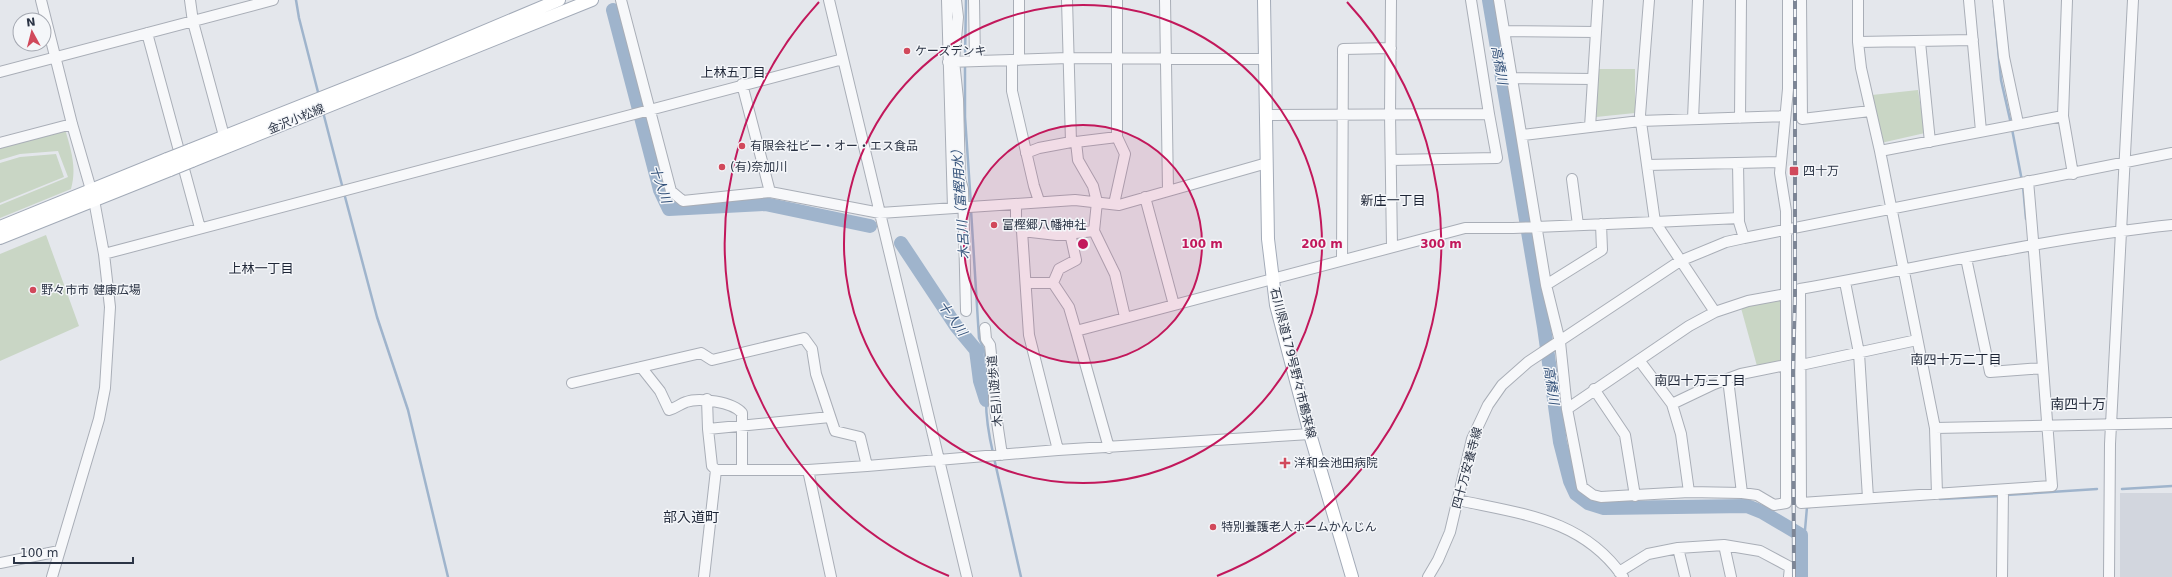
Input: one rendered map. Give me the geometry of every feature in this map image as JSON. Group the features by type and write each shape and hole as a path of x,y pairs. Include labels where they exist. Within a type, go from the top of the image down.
{"main road":[{"name":"金沢小松線","path":"191,156 224,136 320,104 560,0"},
{"name":"金沢小松線","path":"0,227 93,195 320,104 592,0"},
{"name":"石川県道179号野々市鶴来線","path":"1264,0 1268,239 1276,305 1310,434 1352,577"},
{"name":"金沢小松線","path":"0,238 93,195"}],"street":[{"path":"41,0 72,124 93,195 104,254 110,307 105,388 89,455 52,577"},
{"path":"190,0 193,22 224,136"},
{"path":"0,72 274,0"},
{"path":"621,0 643,112 671,191 683,201 770,192 880,213 1016,205 1039,201 1075,200 1114,204 1145,197 1267,163"},
{"path":"829,0 967,577"},
{"path":"947,0 961,61"},
{"path":"956,0 961,61 961,208 966,311"},
{"path":"961,61 974,0"},
{"path":"1019,0 1016,60 1012,90 1026,153 1039,201"},
{"path":"1067,0 1068,58 1074,142 1078,160 1093,186 1097,202 1094,231 1115,274 1125,317"},
{"path":"1114,204 1125,154 1117,137 1117,0"},
{"path":"1166,0 1168,190"},
{"path":"1391,0 1390,114 1392,247"},
{"path":"1391,160 1497,158 1471,0"},
{"path":"1499,0 1523,135 1535,226 1582,486 1593,495 1600,497 1689,492 1742,493 1757,495 1774,505 1786,504 1787,229 1786,211 1780,173 1788,89 1788,0"},
{"path":"1590,127 1598,0"},
{"path":"1650,0 1640,121 1655,222 1715,312"},
{"path":"1693,119 1698,0"},
{"path":"1740,118 1741,0"},
{"path":"1801,0 1802,119 1870,111"},
{"path":"1858,0 1858,42 1861,68 1880,151 1935,428 1937,494"},
{"path":"1969,0 1981,131"},
{"path":"1998,0 2013,124"},
{"path":"2068,0 2063,116 2073,174"},
{"path":"2109,577 2111,423 2133,0"},
{"path":"1504,31 1596,32"},
{"path":"147,33 200,228"},
{"path":"1858,42 1973,40"},
{"path":"1920,42 1930,142"},
{"path":"1342,260 1343,49 1391,48"},
{"path":"961,61 1068,58 1166,60 1265,58"},
{"path":"104,254 342,190 643,112 742,84 843,59"},
{"path":"1513,78 1593,79"},
{"path":"742,84 770,192"},
{"path":"1267,115 1489,114"},
{"path":"1523,135 1640,121 1785,116"},
{"path":"1880,151 2013,124 2063,116"},
{"path":"0,142 72,124"},
{"path":"1026,153 1039,148 1117,137"},
{"name":"四十万安養寺線","path":"1428,577 1445,546 1458,500 1472,439 1480,420 1502,385 1536,356 1680,261 1726,242 1744,238 2024,182 2073,174 2172,153"},
{"path":"1647,165 1781,162"},
{"path":"1738,163 1739,218 1744,238"},
{"path":"1572,179 1578,225"},
{"path":"2024,182 2029,245 2048,426 2052,486 2003,493 1937,494 1801,503 1800,289 1845,282 1903,269 2029,245 2120,231 2172,225"},
{"path":"1145,197 1174,305"},
{"path":"1016,205 1016,220 1022,231 1023,260 1027,283 1029,335 1058,450"},
{"path":"1076,331 1465,228 1513,228 1739,218"},
{"path":"1546,285 1602,250 1601,224"},
{"path":"1022,231 1057,235 1094,231"},
{"path":"1053,283 1059,269 1076,260 1070,233"},
{"path":"1966,258 1990,372 2042,368"},
{"path":"1845,282 1859,353 1868,498"},
{"path":"1027,283 1053,283"},
{"path":"1053,283 1068,307 1109,448"},
{"path":"1567,408 1689,326 1715,312 1748,301 1786,294"},
{"name":"木呂川遊歩道","path":"985,328 986,339 990,345 994,382 995,456"},
{"path":"572,383 700,353 712,360 804,338 812,349 816,374 835,431 860,437 867,466"},
{"path":"1801,365 1917,340"},
{"path":"1639,360 1672,404 1681,434 1689,492"},
{"path":"1672,404 1728,379 1786,365"},
{"path":"640,367 660,391 669,410 677,408 685,402 707,399 738,408 742,413 742,470"},
{"path":"1728,379 1742,493"},
{"path":"1594,389 1625,434 1635,496"},
{"path":"707,399 708,429 712,466 716,470 808,470 939,461 1058,450 1109,448 1310,434"},
{"path":"708,429 742,427 830,417"},
{"path":"2172,419 2172,429"},
{"path":"1935,428 2048,426 2111,423 2172,423"},
{"path":"704,577 716,470"},
{"path":"808,470 831,577"},
{"path":"2002,577 2003,493"},
{"path":"1458,500 1541,518 1559,524 1595,546 1621,574 1648,554 1678,548 1724,544 1760,552 1790,567 1789,577"},
{"path":"1724,544 1731,577"},
{"path":"1678,548 1684,577"},
{"path":"0,563 59,551"}],"shaded area":[{"path":"2120,493 2172,493 2172,577 2120,577"}],"green space":[{"path":"1598,69 1635,69 1635,113 1596,117"},
{"path":"1918,90 1925,133 1881,143 1872,95"},
{"path":"65,129 71,151 73,166 73,181 71,189 0,218 0,205 68,177 58,151 20,154 0,160 0,146"},
{"path":"56,154 64,177 0,203 0,163 20,157"},
{"name":"野々市市 健康広場","path":"46,235 79,326 0,361 0,254"},
{"path":"1780,299 1780,362 1757,366 1741,308"}],"waterway":[{"path":"296,0 299,18 319,96"},
{"name":"木呂川（富樫用水）","path":"965,59 966,0"},
{"name":"高橋川","path":"1489,0 1544,327 1560,442 1570,481 1576,494 1588,503 1604,508 1747,506 1762,512 1801,535 1801,577"},
{"path":"1994,6 2001,80 2011,124"},
{"name":"十人川","path":"613,10 660,190 669,209 765,204 870,226"},
{"name":"木呂川（富樫用水）","path":"965,64 965,117 971,205"},
{"path":"323,112 343,189"},
{"path":"2012,129 2022,181"},
{"path":"2023,186 2026,219"},
{"path":"344,193 377,317 408,410 448,577"},
{"name":"木呂川（富樫用水）","path":"971,210 979,338 985,354 987,369 986,400 989,433 993,453"},
{"name":"十人川","path":"901,243 956,326 976,350 980,381 986,400"},
{"path":"994,458 1021,577"},
{"path":"2122,489 2172,486"},
{"path":"2006,495 2097,489"},
{"path":"1940,499 2001,496"},
{"path":"1801,535 1805,530 1807,507 1810,507"}],"railway":[{"path":"1794,577 1793,373 1795,295 1795,0"}],"place":[{"name":"ケーズデンキ","path":"907,51"},
{"name":"有限会社ビー・オー・エス食品","path":"742,146"},
{"name":"(有)奈加川","path":"722,167"},
{"name":"四十万","path":"1794,171"},
{"name":"富樫郷八幡神社","path":"994,225"},
{"name":"野々市市 健康広場","path":"33,290"},
{"name":"洋和会池田病院","path":"1285,463"},
{"name":"特別養護老人ホームかんじん","path":"1213,527"}],"district":[{"name":"上林五丁目","path":"733,72"},
{"name":"新庄一丁目","path":"1393,200"},
{"name":"上林一丁目","path":"261,268"},
{"name":"南四十万二丁目","path":"1956,359"},
{"name":"南四十万三丁目","path":"1700,380"},
{"name":"南四十万","path":"2078,404"},
{"name":"部入道町","path":"691,517"}]}
